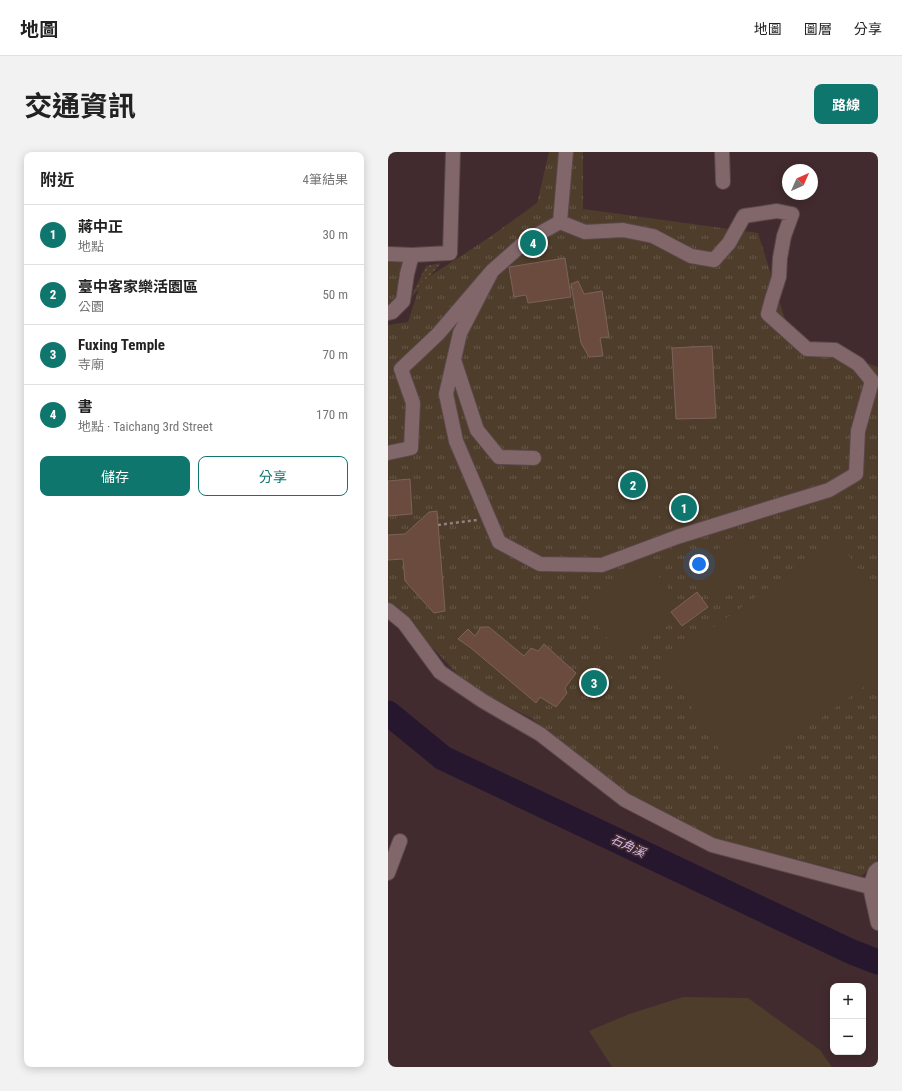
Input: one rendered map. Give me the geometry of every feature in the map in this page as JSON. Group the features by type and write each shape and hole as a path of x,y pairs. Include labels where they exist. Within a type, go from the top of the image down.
{"street":[{"path":"388,254 450,253 452,152"},
{"path":"560,222 566,152"},
{"path":"722,152 722,182"},
{"path":"492,271 460,333 446,394 456,441 499,542 540,564 602,565 677,537 829,490 856,474 858,431 872,381 858,364 835,350 807,349 768,314 779,277 780,258 784,236 792,214 777,211 744,216 729,243 714,260 691,256 653,236 623,230 585,232 560,222"},
{"path":"388,452 411,448 413,403 401,369 438,334 492,271 526,241 560,222"},
{"path":"388,313 392,312 403,301 412,254"},
{"path":"454,360 476,430 499,457 534,458"},
{"path":"388,610 404,623 440,672 483,701 540,734 625,800 712,845 875,889"},
{"path":"388,873 400,841"},
{"path":"878,869 875,872 878,923"}],"path":[{"path":"438,525 489,519"}],"green space":[{"path":"549,152 583,152 583,209 758,233 791,338 878,367 878,860 862,876 713,838 651,809 616,785 531,718 468,685 405,619 388,604 388,325 408,322 421,282 490,237 537,203"},
{"path":"388,254 412,255 403,301 388,313"},
{"path":"441,263 410,299 426,266"},
{"path":"740,532 764,563 712,602 689,571"},
{"path":"836,539 878,594 878,677 738,777 663,664"},
{"path":"646,560 686,612 622,659 583,605"},
{"path":"683,997 748,998 820,1050 832,1067 612,1067 589,1031 629,1014"}],"building":[{"path":"565,258 571,297 528,303 526,295 514,297 509,267"},
{"path":"578,281 584,294 602,291 609,337 600,338 603,356 589,357 581,343 571,284"},
{"path":"712,346 716,418 676,419 672,348"},
{"path":"410,479 412,514 388,516 388,481"},
{"path":"437,511 445,611 434,613 405,581 403,559 388,560 388,535 405,534 429,512"},
{"path":"697,592 708,607 682,626 671,612"},
{"path":"481,627 489,627 524,656 531,648 538,651 544,644 576,673 565,688 567,693 556,707 540,697 536,703 471,648 458,639 468,629 475,636"}],"waterway":[{"name":"石角溪","path":"388,713 443,758 852,952 878,962"}],"place":[{"name":"書","path":"533,243"},
{"name":"臺中客家樂活園區","path":"633,485"},
{"name":"蔣中正","path":"684,508"},
{"name":"Fuxing Temple","path":"594,683"}]}
